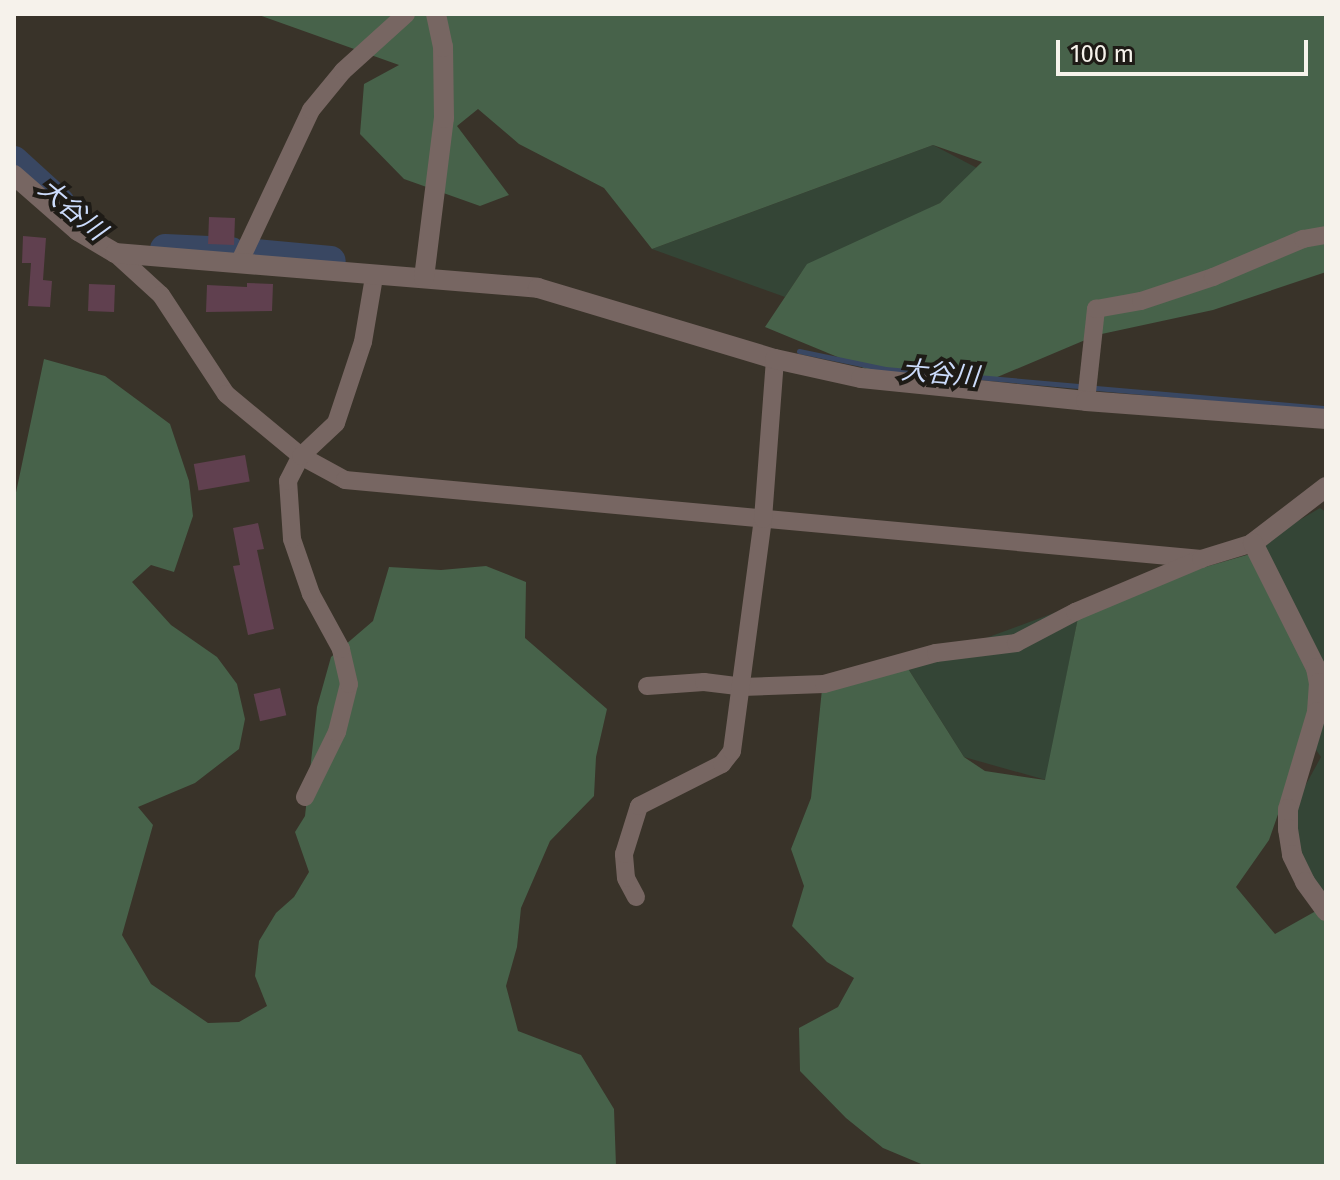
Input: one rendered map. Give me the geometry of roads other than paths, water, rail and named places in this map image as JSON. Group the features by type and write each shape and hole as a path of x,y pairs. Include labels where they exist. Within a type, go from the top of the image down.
{"street":[{"path":"239,263 311,110 343,71 406,14"},
{"path":"424,278 444,118 443,47 436,14"},
{"path":"14,175 78,231 115,253 161,295 226,394 301,456 345,480 1201,559"},
{"path":"1086,401 1096,309 1141,301 1213,277 1303,239 1326,235"},
{"path":"115,253 374,277 538,288 775,359 861,378 1086,401 1326,419"},
{"path":"305,797 337,732 349,684 341,649 311,594 292,539 288,481 301,456 336,423 360,353 374,277"},
{"path":"636,897 626,878 624,854 639,806 722,764 732,751 763,519 775,359"},
{"path":"647,686 704,682 742,687 824,684 936,653 1016,643 1075,612 1201,559 1253,543 1326,487"},
{"path":"1253,543 1316,668 1321,691 1288,817 1292,855 1305,882 1326,911"}],"waterway":[{"name":"大谷川","path":"14,161 60,203"},
{"name":"大谷川","path":"165,249 231,252"},
{"name":"大谷川","path":"255,254 331,261"},
{"name":"大谷川","path":"799,351 885,369 1081,386"},
{"name":"大谷川","path":"1096,388 1326,408"}]}
